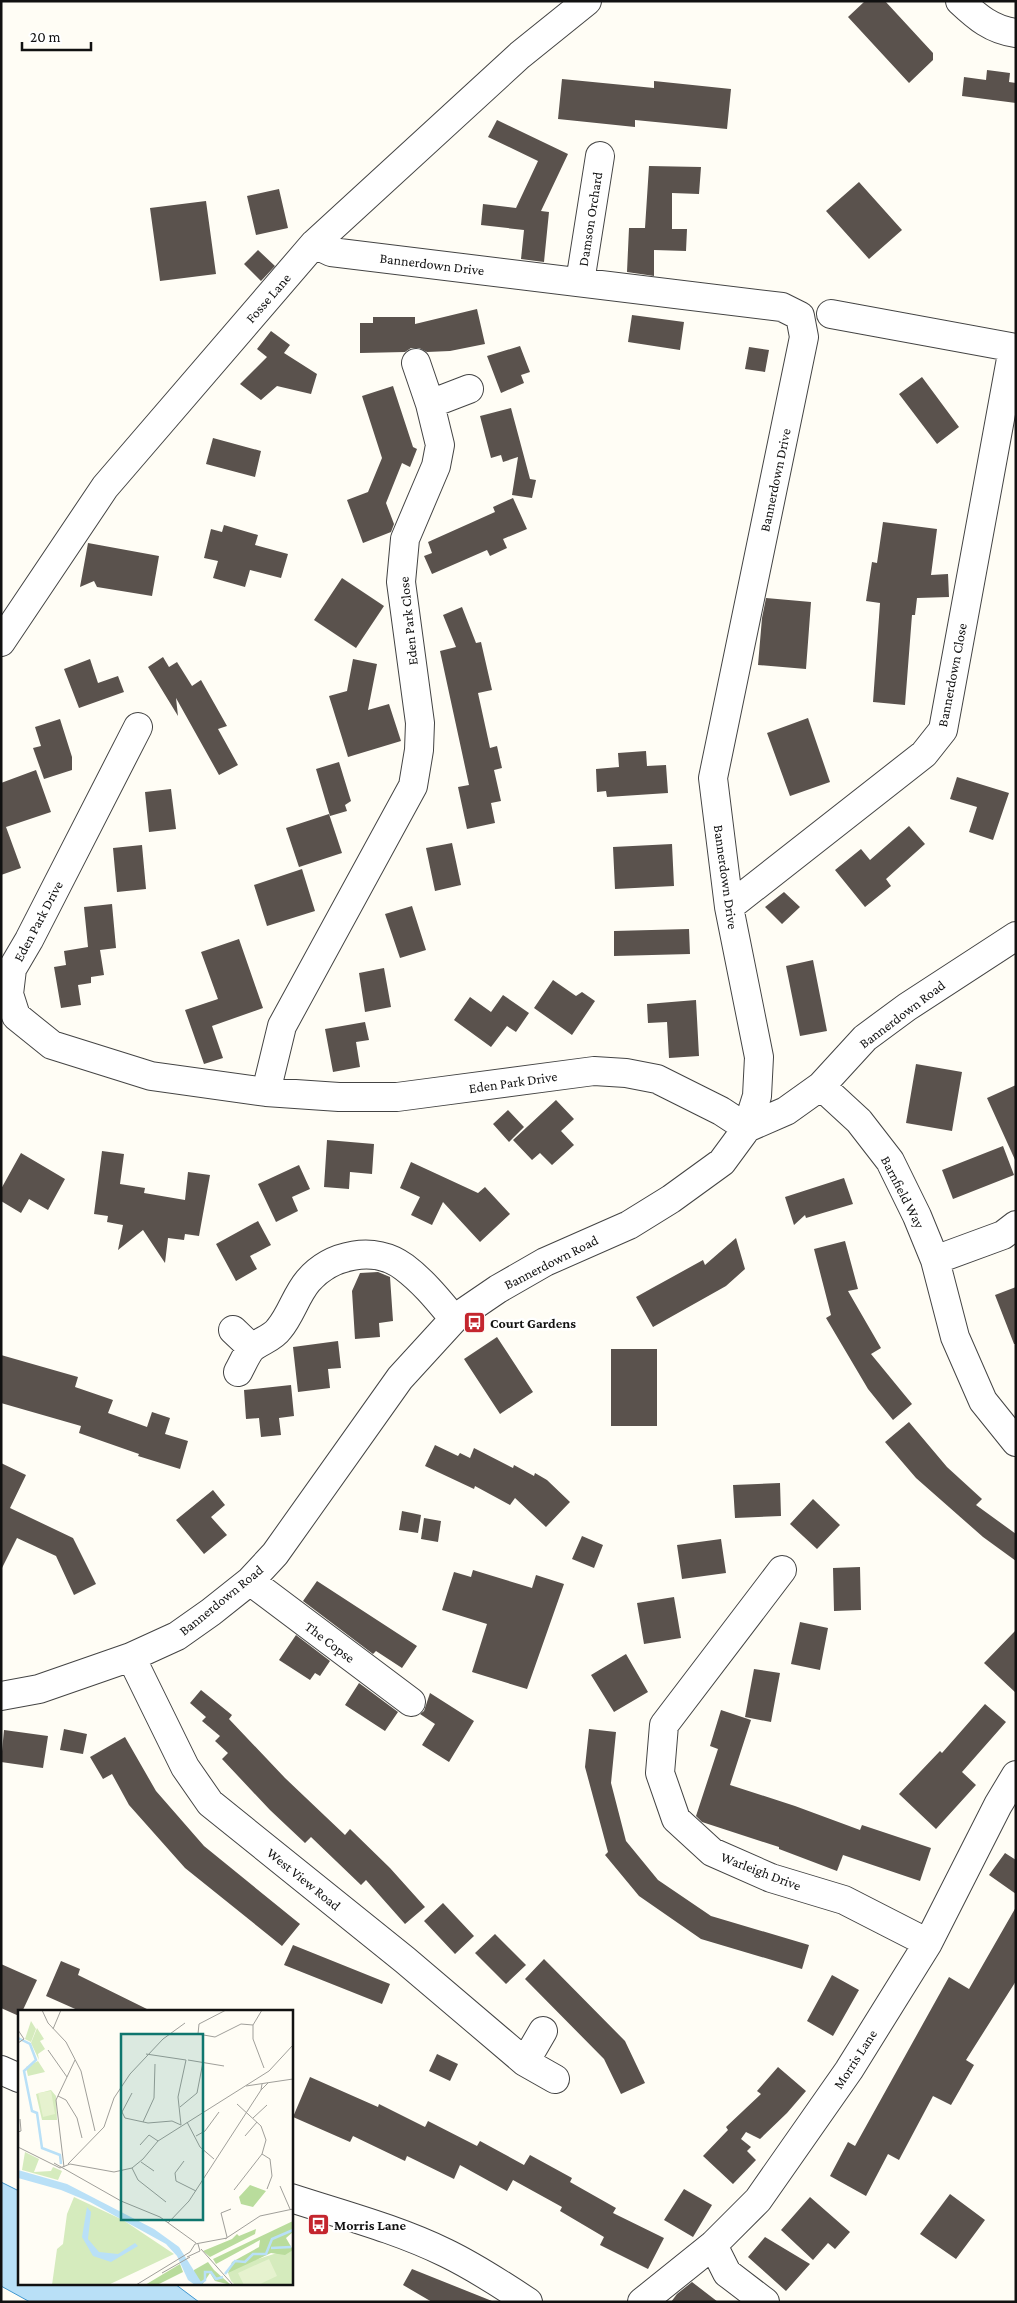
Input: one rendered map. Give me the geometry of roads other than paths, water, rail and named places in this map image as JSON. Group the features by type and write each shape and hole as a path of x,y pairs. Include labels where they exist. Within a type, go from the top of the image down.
{"street":[{"name":"Fosse Lane","path":"1,642 105,487 314,244 520,55 587,1"},
{"path":"960,1 980,20 1005,31 1016,33"},
{"name":"Damson Orchard","path":"580,282 600,156"},
{"name":"Bannerdown Drive","path":"314,244 331,252 782,307 800,316 804,337 712,778 729,907 759,1057 758,1096 748,1128"},
{"name":"Bannerdown Close","path":"729,907 924,754 943,730 1014,348 831,314"},
{"name":"Eden Park Close","path":"266,1092 282,1026 413,786 419,750 420,723 401,582 405,538 436,466 440,445 430,404 416,363"},
{"path":"430,404 470,389"},
{"name":"Eden Park Drive","path":"138,727 29,940 12,968 9,994 16,1016 52,1045 151,1076 266,1092 339,1097 397,1097 594,1071 626,1073 657,1079 721,1111 748,1128"},
{"name":"Bannerdown Road","path":"1,1696 39,1689 131,1657 177,1636 250,1581 281,1547 400,1378 454,1319 498,1289 545,1262 629,1225 671,1199 722,1162 748,1128 786,1111 821,1086 865,1038 907,1006 1016,936"},
{"name":"Barnfield Way","path":"821,1086 858,1121 890,1161 917,1216 935,1260 955,1337 983,1401 1016,1442"},
{"path":"935,1260 1003,1235 1016,1225"},
{"path":"238,1372 242,1339 267,1340 279,1330 308,1281 324,1266 351,1254 380,1257 403,1266 427,1287 454,1319"},
{"name":"Warleigh Drive","path":"782,1570 664,1725 660,1773 676,1819 712,1852 771,1878 844,1900 928,1943"},
{"name":"The Copse","path":"250,1581 410,1702"},
{"name":"West View Road","path":"131,1657 185,1767 210,1803 405,1960 525,2062 555,2079"},
{"name":"Morris Lane","path":"642,2302 713,2245 764,2192 849,2070 928,1943 1016,1775"},
{"path":"525,2062 543,2031"},
{"path":"1,2070 18,2078"},
{"path":"292,2198 412,2238 445,2252 488,2274 528,2302"},
{"path":"713,2245 727,2273 765,2302"}],"water":[{"path":"1,2182 18,2190 18,2286 178,2286 199,2302 30,2302 1,2286"}],"place":[{"name":"Court Gardens","path":"474,1323"},
{"name":"Morris Lane","path":"318,2225"}]}
